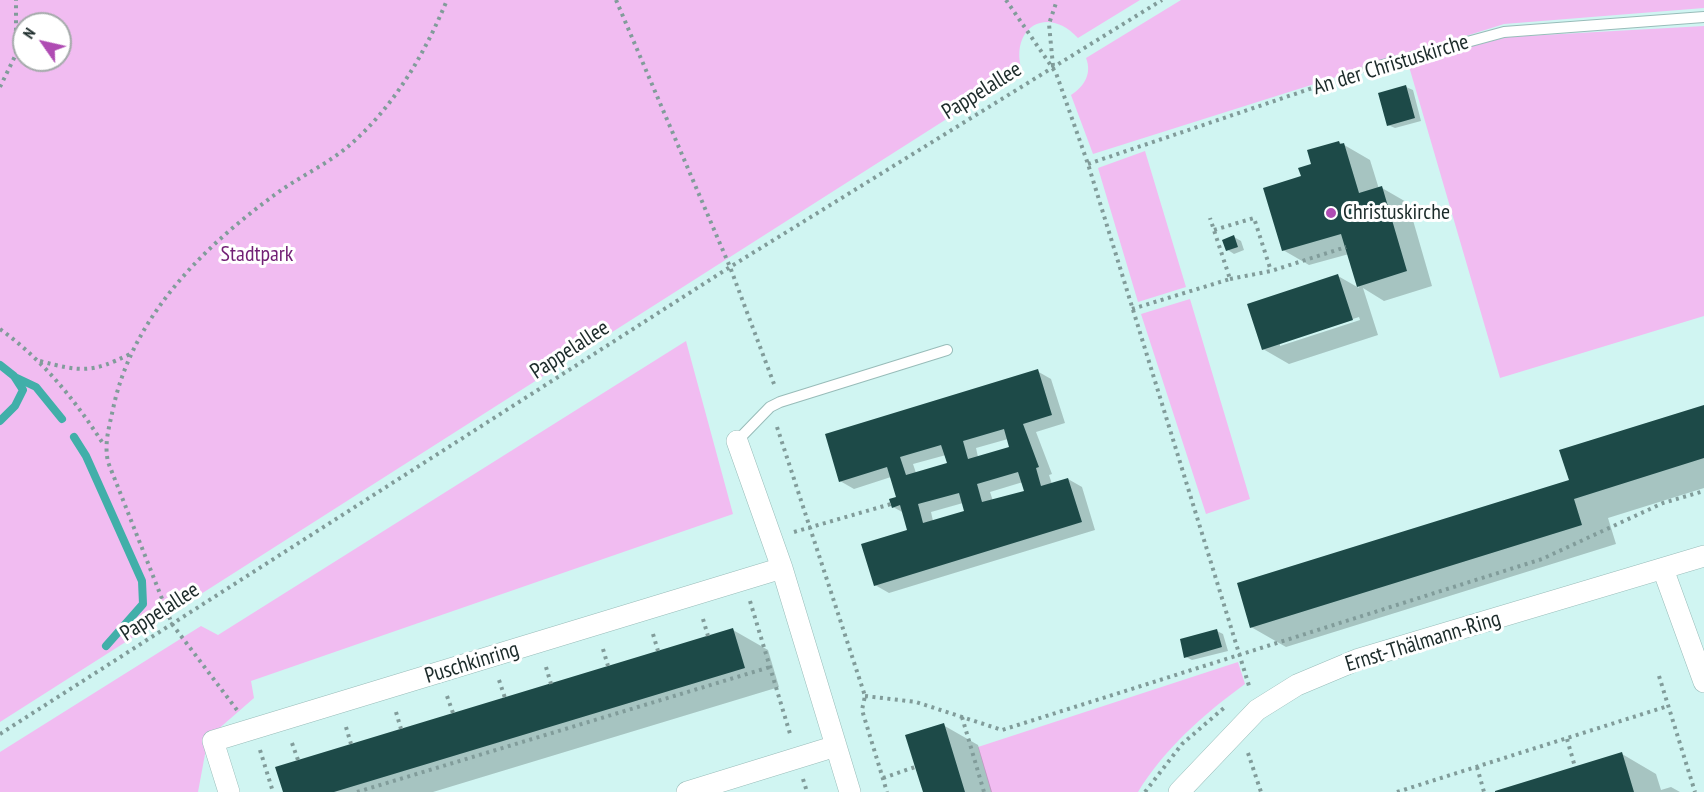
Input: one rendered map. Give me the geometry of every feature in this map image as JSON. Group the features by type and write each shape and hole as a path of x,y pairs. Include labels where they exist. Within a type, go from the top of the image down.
{"street":[{"path":"737,441 782,568 850,792"},
{"name":"Ernst-Thälmann-Ring","path":"1179,792 1257,710 1297,685 1359,659 1704,556"},
{"name":"Puschkinring","path":"229,792 213,741 782,568"},
{"path":"1663,569 1702,670"},
{"path":"687,792 836,746"}],"lane":[{"name":"An der Christuskirche","path":"1368,69 1504,32 1704,17"},
{"path":"737,441 775,404 947,350"}],"path":[{"path":"0,87 16,54 16,0"},
{"path":"105,446 116,394 131,353 176,284 209,247 273,195 351,144 386,107 417,63 447,0"},
{"path":"616,0 730,267 775,404 810,527 866,696 862,710 887,792"},
{"path":"1006,0 1053,66"},
{"path":"1057,0 1049,24 1053,66 1088,164 1257,710"},
{"name":"Pappelallee","path":"0,734 730,267 1162,0"},
{"name":"An der Christuskirche","path":"1088,164 1368,69"},
{"path":"1210,218 1230,279"},
{"path":"1214,230 1254,218 1270,271"},
{"path":"1132,309 1230,279 1270,271 1346,247"},
{"path":"0,329 39,361 76,401 105,446 108,462 172,624 253,729 273,792"},
{"path":"39,361 75,370 104,367 131,353"},
{"path":"866,696 916,702 1002,730 1542,559 1663,503 1704,491"},
{"path":"770,539 891,504"},
{"path":"742,580 807,792"},
{"path":"703,619 708,636"},
{"path":"653,634 658,651"},
{"path":"603,649 608,666"},
{"path":"546,667 551,684"},
{"path":"357,792 770,667"},
{"path":"1659,676 1695,792"},
{"path":"499,680 505,698"},
{"path":"1242,695 1250,689"},
{"path":"447,696 453,713"},
{"path":"1145,792 1182,744 1227,705"},
{"path":"1397,792 1668,706"},
{"path":"396,712 401,729"},
{"path":"961,717 984,792"},
{"path":"346,727 351,744"},
{"path":"1567,739 1575,767"},
{"path":"292,743 298,760"},
{"path":"1248,750 1261,792"},
{"path":"883,778 915,767"},
{"path":"1477,767 1484,792"}],"green space":[{"name":"Stadtpark","path":"0,0 1140,0 1078,38 1066,28 1054,23 1043,22 1033,26 1021,43 1019,56 1022,71 0,722"},
{"path":"1181,0 1704,0 1704,8 1504,24 1093,154 1071,95 1086,79 1088,64 1086,58"},
{"path":"1704,26 1704,316 1500,378 1408,63 1507,37"},
{"path":"1145,151 1186,287 1138,302 1098,168"},
{"path":"1190,299 1250,499 1206,514 1141,314"},
{"path":"686,341 733,514 251,681 254,698 208,738 198,792 0,792 0,752 201,626 218,635"},
{"path":"1238,662 1245,684 1215,707 1173,746 1138,792 991,792 978,747"}],"building":[{"path":"1406,85 1415,118 1387,126 1378,93"},
{"name":"Christuskirche","path":"1339,141 1340,144 1344,143 1359,193 1382,186 1407,271 1357,287 1341,234 1282,251 1263,188 1301,176 1298,168 1311,164 1307,150"},
{"path":"1234,235 1238,247 1226,251 1222,240"},
{"path":"1338,274 1353,320 1262,350 1247,304"},
{"path":"1038,369 1052,415 1023,424 1039,467 1036,468 1041,486 1068,478 1082,522 874,586 861,544 907,530 900,505 892,508 889,499 896,497 887,467 839,482 825,434","holes":["1004,429 1009,447 968,459 963,441","941,445 947,463 906,475 900,457","1018,472 1024,491 982,502 977,484","959,493 964,511 923,523 918,504"]},
{"path":"1704,405 1704,458 1574,499 1582,525 1250,628 1237,583 1569,480 1559,450"},
{"path":"733,628 745,668 334,792 283,792 275,767"},
{"path":"1217,629 1222,647 1184,658 1180,639"},
{"path":"944,723 965,792 923,792 905,735"},
{"path":"1622,752 1634,792 1495,792 1495,791"}],"waterway":[{"path":"0,365 14,376 23,390 15,406 0,421"},
{"path":"17,378 36,387 62,419"},
{"path":"74,437 86,456 142,581 143,604 106,646"}],"place":[{"name":"Christuskirche","path":"1331,213"}]}
